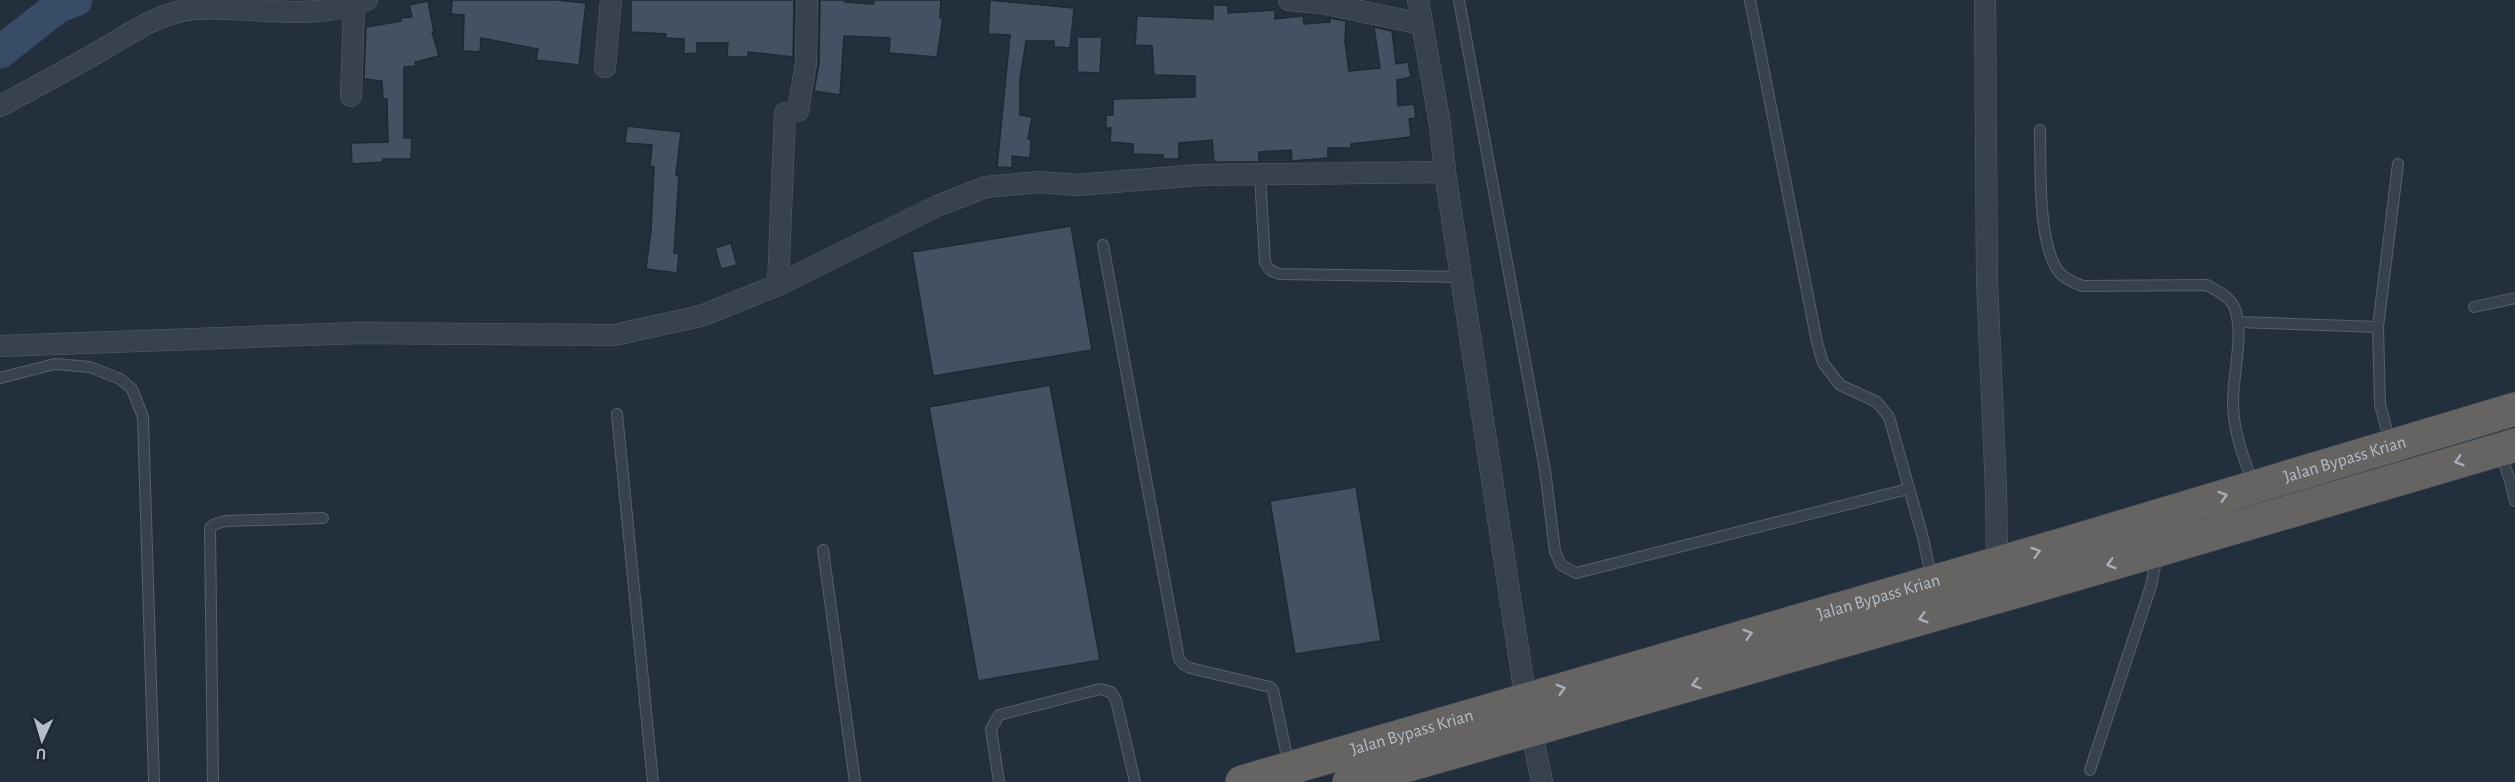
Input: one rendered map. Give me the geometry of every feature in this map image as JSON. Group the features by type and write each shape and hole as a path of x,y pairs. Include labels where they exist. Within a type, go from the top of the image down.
{"highway":[{"name":"Jalan Bypass Krian","path":"1242,782 1997,563 2515,409"},
{"name":"Jalan Bypass Krian","path":"1349,782 2158,550 2507,447"}],"street":[{"path":"605,67 611,0"},
{"path":"778,285 786,113 798,111 806,63 807,0"},
{"path":"1289,0 1321,3 1422,24"},
{"path":"1418,0 1440,125 1445,172 1531,731 1542,782"},
{"path":"1985,0 1987,281 1997,563"},
{"path":"0,106 144,24 171,14 194,9 319,11 360,3 351,96"},
{"path":"0,346 359,333 614,335 701,316 778,285 937,206 986,187 1040,182 1077,185 1199,175 1445,172"}],"lane":[{"path":"1459,0 1545,470 1555,551 1561,565 1576,573 1908,489"},
{"path":"1750,0 1823,363 1840,385 1877,402 1889,417 1923,538 1932,580"},
{"path":"2040,130 2041,192 2047,247 2052,261 2061,274 2071,282 2083,286 2207,285 2222,293 2234,305 2238,321 2233,403 2239,446 2254,487"},
{"path":"2391,446 2380,404 2378,327 2397,164"},
{"path":"1260,175 1265,262 1269,270 1280,274 1462,277"},
{"path":"1103,245 1179,659 1190,668 1270,687 1273,690 1290,768"},
{"path":"2474,307 2515,298"},
{"path":"2238,321 2378,327"},
{"path":"0,378 55,364 90,367 120,379 132,389 143,417 154,782"},
{"path":"617,414 653,782"},
{"path":"2507,447 2510,480 2515,501"},
{"path":"213,782 210,528 221,522 323,518"},
{"path":"823,550 855,782"},
{"path":"2090,770 2151,586 2158,550"},
{"path":"999,782 991,729 999,715 1100,689 1110,692 1116,700 1135,782"}],"building":[{"path":"452,0 556,0 586,3 579,65 536,60 538,49 481,38 480,52 463,51 464,15 451,14"},
{"path":"631,0 794,0 793,57 748,52 748,57 727,57 728,43 697,43 697,53 684,54 684,39 665,38 666,34 631,32"},
{"path":"820,0 845,0 845,2 873,4 874,0 941,0 940,18 943,18 937,57 889,53 890,38 844,36 840,95 814,91 819,63"},
{"path":"990,0 1074,8 1070,48 1054,47 1054,41 1026,41 1020,80 1020,115 1032,117 1028,139 1031,139 1030,158 1012,156 1012,168 997,167 1010,35 988,34"},
{"path":"428,1 434,32 432,32 439,56 415,62 416,66 404,67 404,138 412,138 411,159 383,159 383,162 352,164 351,143 388,142 387,99 383,99 382,81 364,79 366,27 412,17 409,5"},
{"path":"1213,5 1228,5 1228,13 1275,10 1275,19 1303,16 1304,24 1330,22 1330,18 1346,21 1345,42 1349,71 1380,68 1374,27 1392,31 1396,64 1408,62 1411,77 1397,80 1398,106 1414,104 1416,118 1409,119 1411,137 1351,144 1351,148 1328,148 1328,158 1292,161 1291,150 1259,152 1259,162 1214,162 1212,140 1179,143 1179,159 1164,159 1163,155 1133,154 1133,144 1110,142 1111,128 1106,128 1106,115 1113,115 1113,99 1195,97 1195,76 1154,75 1152,46 1135,45 1137,16 1213,19"},
{"path":"1077,37 1102,37 1100,73 1077,72"},
{"path":"627,126 681,132 676,175 679,176 674,253 679,254 677,273 646,269 651,230 654,167 650,166 652,145 625,143"},
{"path":"1071,226 1092,350 933,376 912,252"},
{"path":"731,243 737,265 721,269 715,248"},
{"path":"1050,385 1100,660 978,681 929,407"},
{"path":"1356,487 1381,641 1295,654 1270,501"}],"waterway":[{"path":"0,52 59,6 76,0"}]}
